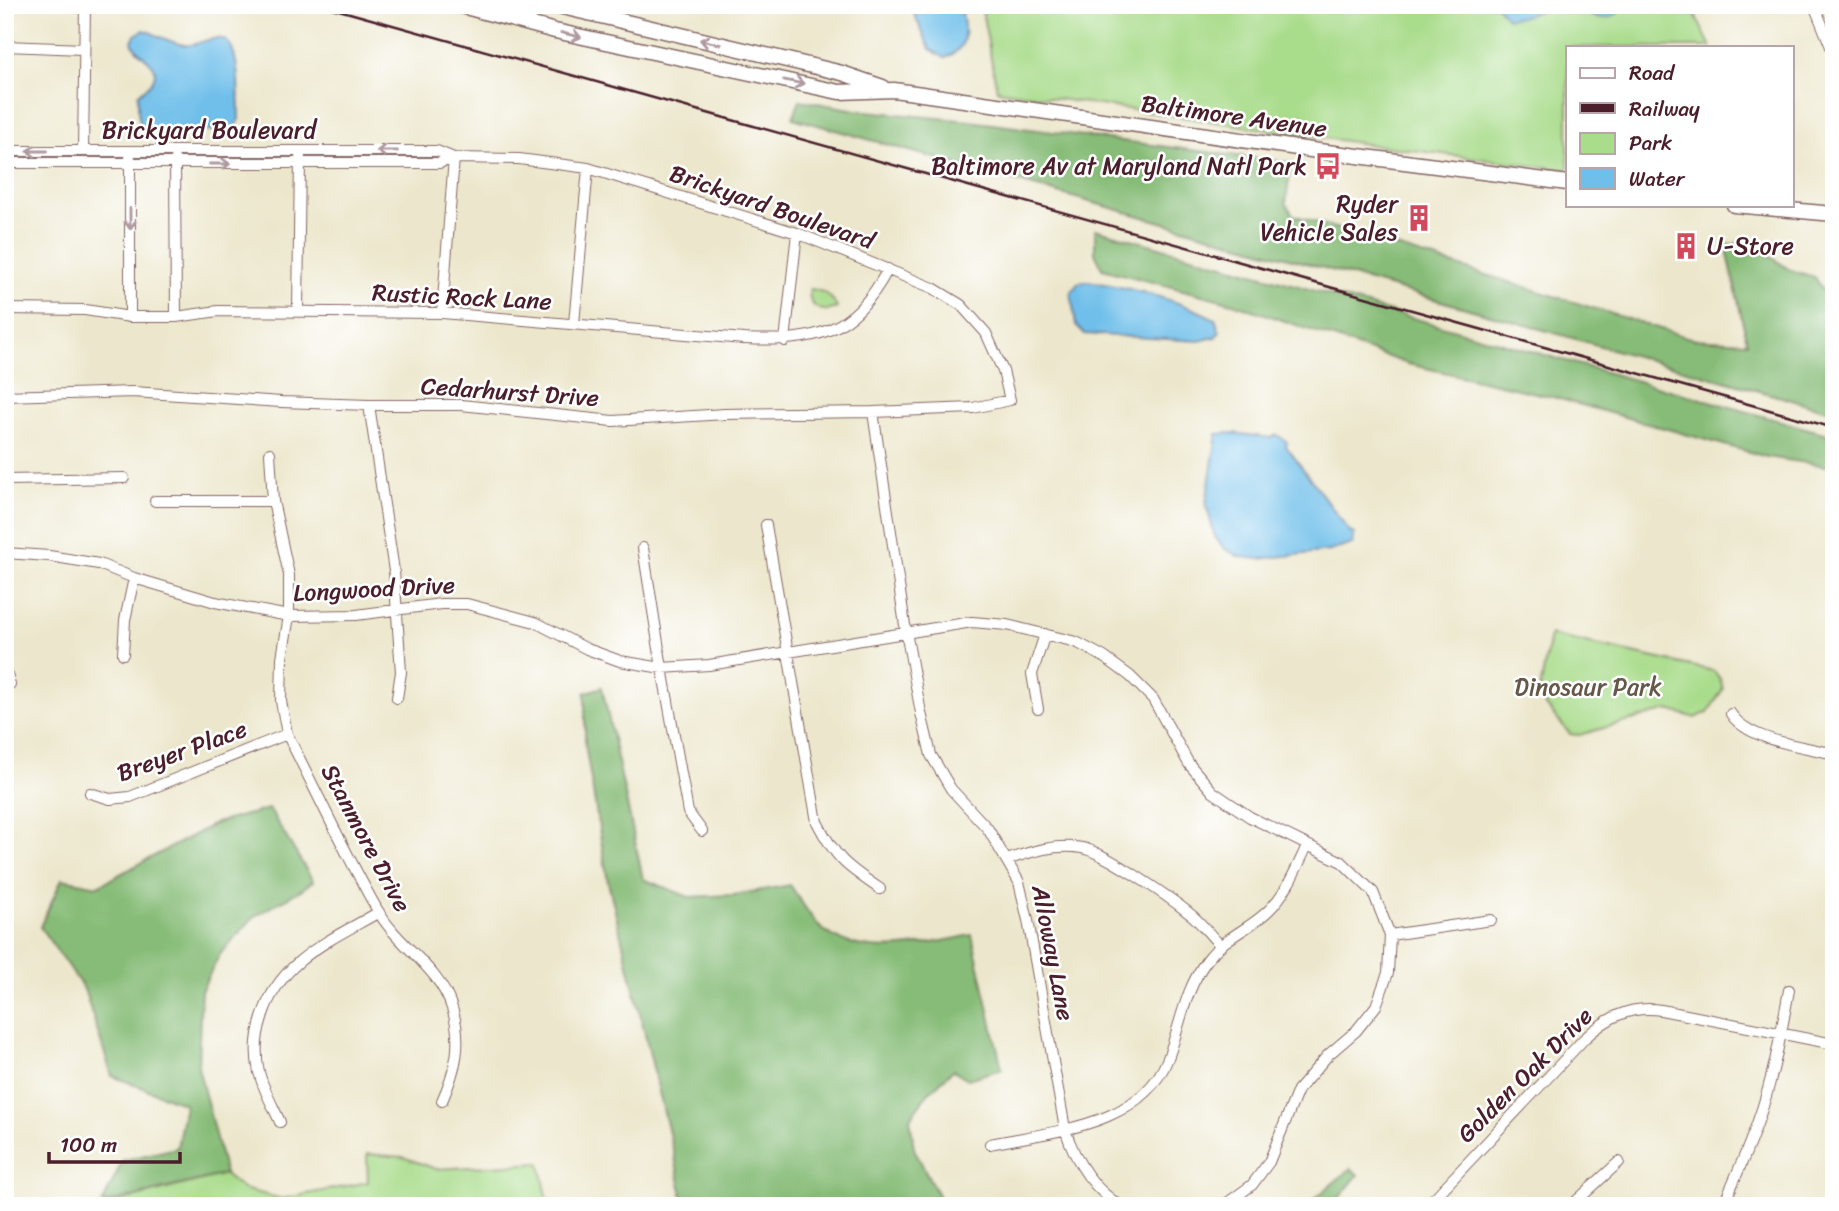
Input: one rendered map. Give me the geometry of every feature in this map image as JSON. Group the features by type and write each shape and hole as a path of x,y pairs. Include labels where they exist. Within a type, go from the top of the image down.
{"main road":[{"name":"Baltimore Avenue","path":"458,5 595,40 839,92 894,90"},
{"name":"Baltimore Avenue","path":"554,5 842,73 894,90 1311,150 1566,183"},
{"path":"1745,206 1834,214"}],"street":[{"path":"83,151 85,5"},
{"path":"1814,5 1834,54"},
{"path":"5,47 83,48"},
{"name":"Brickyard Boulevard","path":"5,151 437,152 454,158 519,159 588,168 797,233 950,296 975,317 993,347 1003,371 1010,400"},
{"path":"130,317 131,151"},
{"path":"175,151 176,317"},
{"path":"298,311 300,151"},
{"path":"442,313 454,158"},
{"name":"Brickyard Boulevard","path":"5,163 439,163 454,158"},
{"path":"573,324 588,168"},
{"path":"785,341 797,233"},
{"name":"Rustic Rock Lane","path":"5,309 85,310 130,317 176,317 218,311 442,313 785,341 808,337 845,322 874,295 888,270"},
{"name":"Cedarhurst Drive","path":"5,396 133,392 261,402 461,405 613,421 725,414 972,408 1010,400"},
{"path":"369,405 394,571 401,672 397,698"},
{"name":"Alloway Lane","path":"873,412 906,632 931,755 951,789 988,829 1019,882 1065,1129 1072,1151 1083,1171 1108,1198 1121,1206"},
{"name":"Stanmore Drive","path":"270,453 272,501 283,537 289,575 289,616 282,658 281,694 287,734 379,912 400,941 438,979 453,1010 458,1033 458,1053 454,1074 442,1101"},
{"path":"5,480 124,478"},
{"path":"5,498 5,513"},
{"path":"155,500 272,501"},
{"path":"766,525 817,822 830,846 847,867 880,889"},
{"path":"643,548 688,812 702,831"},
{"name":"Longwood Drive","path":"5,553 50,556 99,564 134,578 215,602 289,616 356,615 467,604 535,622 587,649 620,661 662,668 709,665 906,632"},
{"path":"123,654 125,620 134,578"},
{"path":"906,632 972,622 1007,625 1076,642 1104,657 1130,676 1153,699 1189,764 1213,792 1250,817 1342,862 1373,892 1390,935 1388,973 1376,1006 1356,1031 1328,1055 1298,1090 1269,1162 1252,1185 1223,1206"},
{"path":"1038,709 1032,674 1045,634"},
{"path":"5,666 10,684"},
{"path":"1731,714 1741,726 1755,733 1834,754"},
{"name":"Breyer Place","path":"90,793 110,799 130,796 287,734"},
{"path":"990,1144 1096,1122 1120,1112 1144,1094 1167,1062 1185,1000 1197,973 1219,944 1269,911 1286,890 1307,846"},
{"path":"1007,860 1050,848 1083,848 1105,857 1190,914 1219,944"},
{"path":"280,1122 262,1082 257,1052 260,1025 269,996 295,964 379,912"},
{"path":"1390,935 1490,920"},
{"path":"1723,1206 1758,1122 1782,1033 1789,990"},
{"name":"Golden Oak Drive","path":"1427,1206 1584,1038 1617,1015 1637,1008 1650,1008 1834,1044"},
{"path":"1571,1206 1619,1162"}],"green space":[{"path":"981,5 1690,5 1710,46 1566,46 1566,170 1373,145 997,90"},
{"path":"800,100 856,110 969,121 1291,163 1286,203 1293,215 1693,339 1747,342 1726,245 1750,242 1790,270 1815,277 1834,309 1834,412 793,118"},
{"path":"1095,229 1834,436 1834,467 1767,457 1553,397 1408,364 1233,303 1102,269 1095,252"},
{"path":"810,289 826,294 837,308 826,310 813,305"},
{"name":"Dinosaur Park","path":"1550,635 1714,671 1723,689 1708,712 1696,718 1668,710 1579,735 1570,734 1541,700 1540,690"},
{"path":"602,687 643,879 689,897 734,895 790,885 822,929 838,939 856,945 895,947 972,935 1002,1069 968,1079 953,1070 928,1093 910,1118 914,1149 943,1205 953,1206 684,1206 676,1162 608,882 585,744 585,693"},
{"path":"269,809 313,881 255,916 220,954 201,991 198,1067 225,1174 102,1204 123,1160 177,1148 185,1104 112,1076 84,989 40,927 62,879 98,886 216,823"},
{"path":"367,1154 403,1157 436,1169 540,1163 549,1206 102,1206 225,1174 243,1189 282,1199 368,1182"},
{"path":"1351,1168 1358,1175 1332,1206 1306,1206"}],"water":[{"path":"910,5 961,5 963,43 954,54 945,58 930,49"},
{"path":"1496,5 1560,5 1520,17 1507,18"},
{"path":"1573,5 1619,5 1618,13 1600,18"},
{"path":"144,30 185,45 217,38 228,43 233,51 238,74 239,119 236,129 141,129 138,95 155,76 152,65 134,47 132,41 135,35"},
{"path":"1088,281 1137,291 1185,306 1215,319 1220,332 1215,337 1199,341 1085,334 1076,325 1071,293 1078,283"},
{"path":"1233,433 1271,438 1277,435 1287,442 1286,446 1354,534 1353,544 1330,551 1259,559 1240,557 1225,549 1215,537 1206,504 1217,434"}],"railway":[{"path":"321,5 1834,428"}],"place":[{"name":"Baltimore Av at Maryland Natl Park","path":"1328,166"},
{"name":"Ryder Vehicle Sales","path":"1419,218"},
{"name":"U-Store","path":"1686,246"}]}
